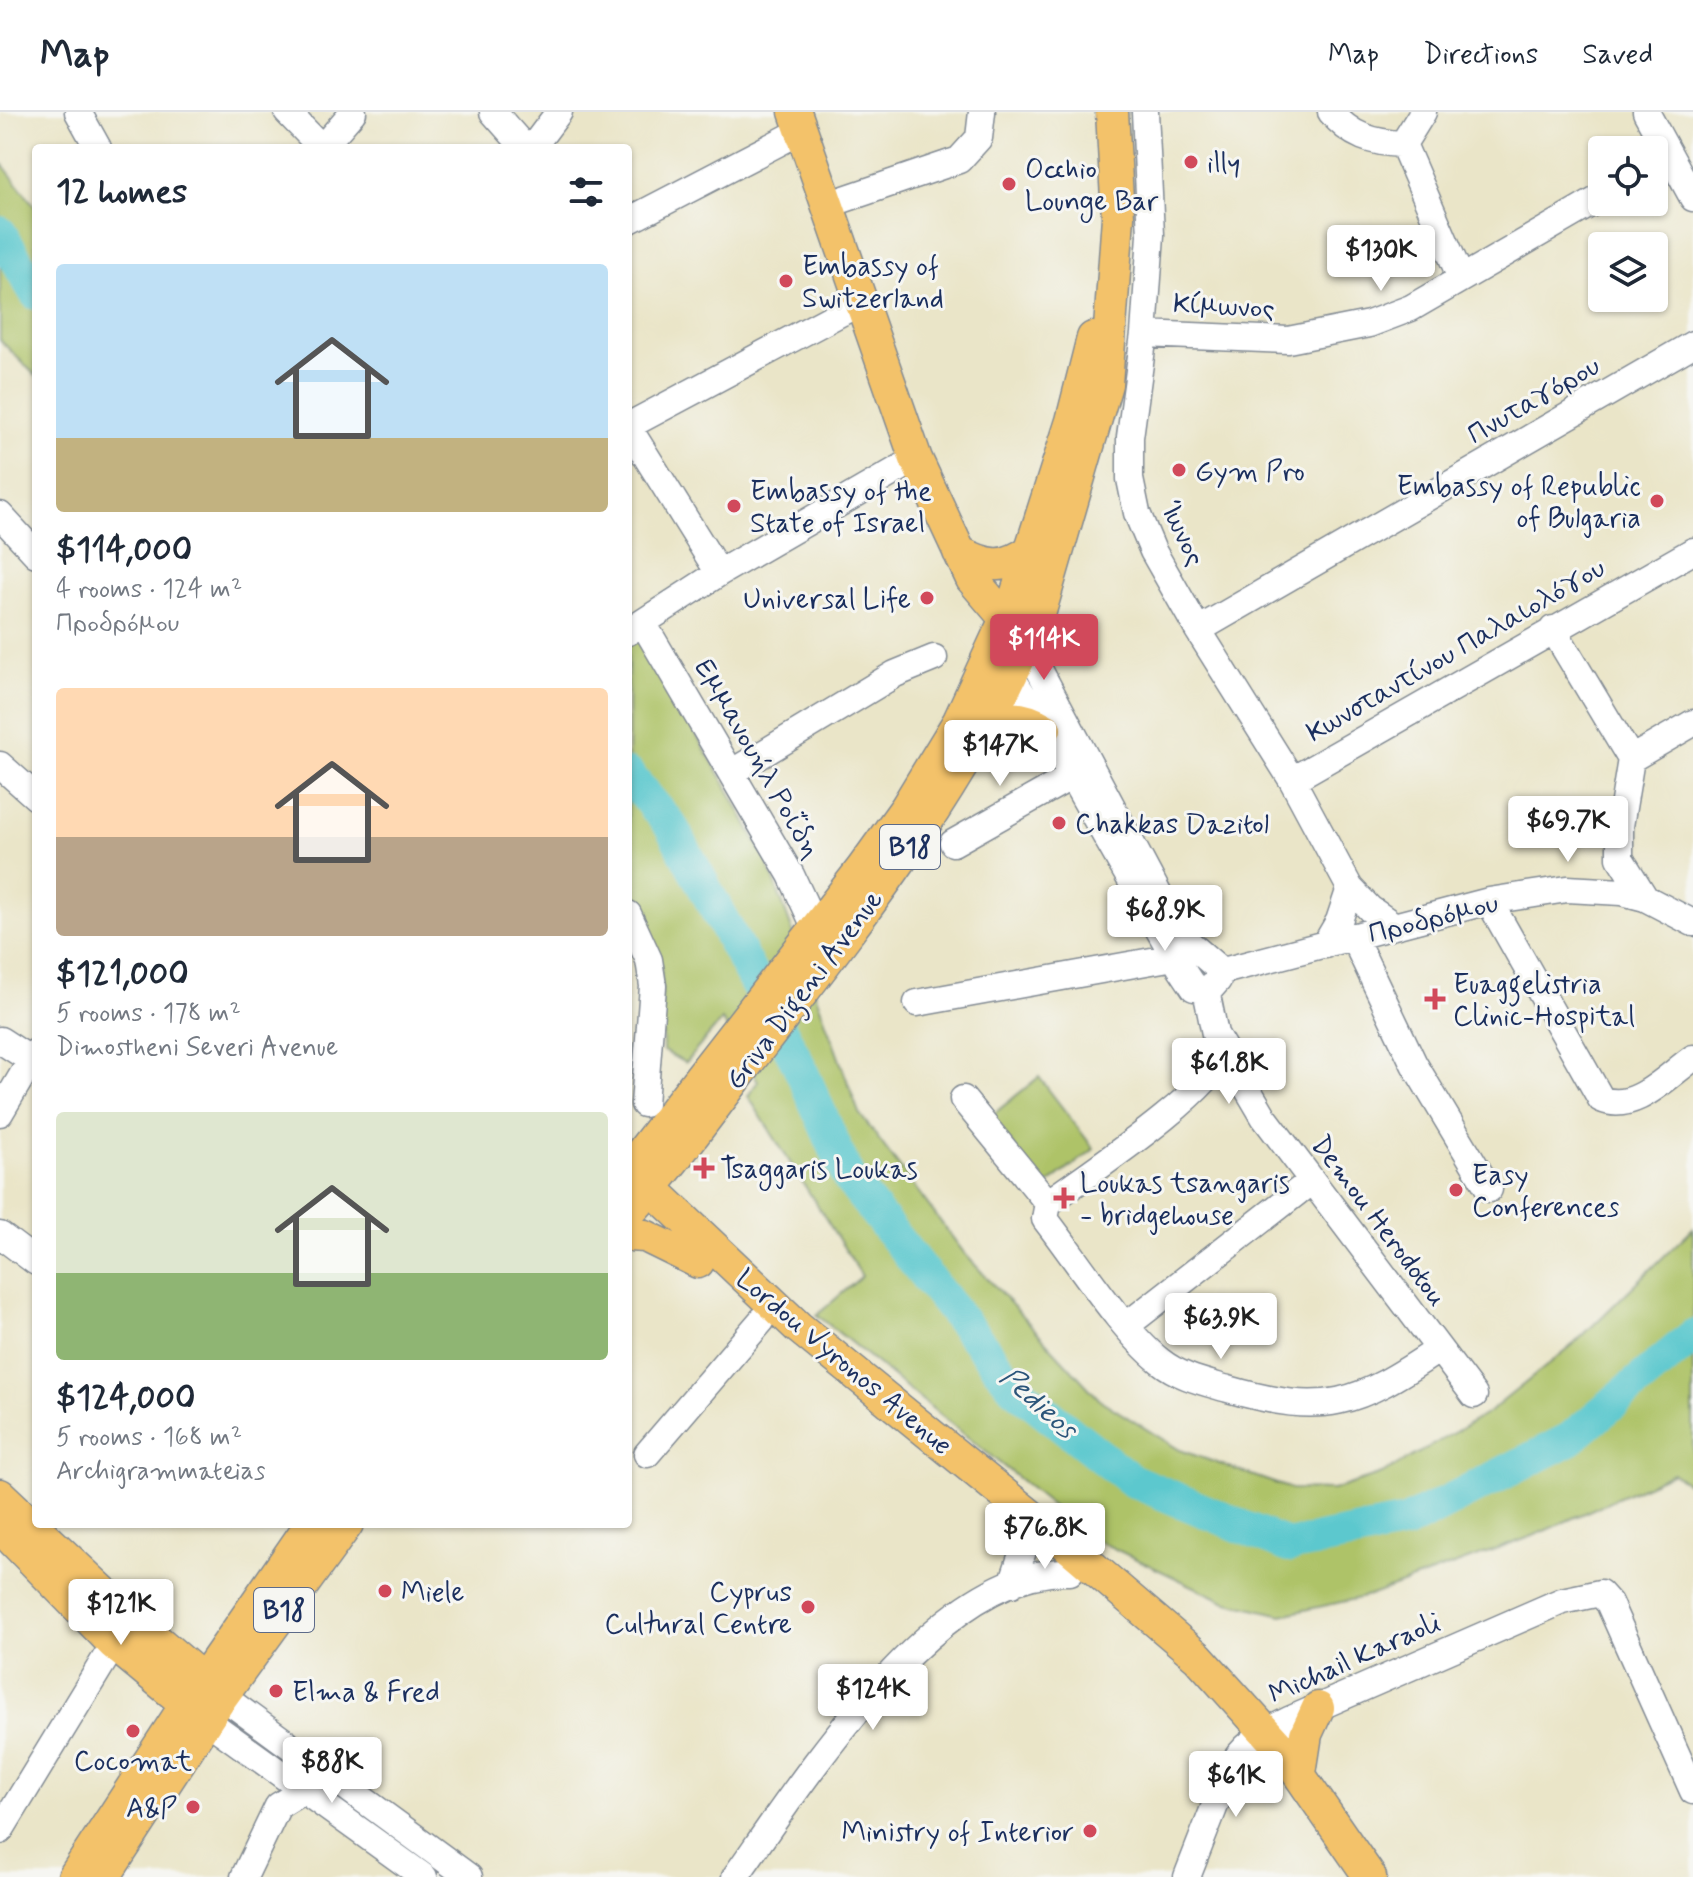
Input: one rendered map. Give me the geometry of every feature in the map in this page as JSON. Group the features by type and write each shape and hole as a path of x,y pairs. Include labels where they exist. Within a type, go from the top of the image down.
{"main road":[{"name":"Griva Digeni Avenue","path":"634,1190 810,952 906,808 959,721 1008,619 1076,410 1096,322 1103,242 1095,112"},
{"name":"Griva Digeni Avenue","path":"810,952 928,823 1011,676 1045,597 1106,384 1118,217 1112,112"},
{"path":"798,121 916,459 965,565 975,609 1011,676"},
{"path":"965,565 1003,566 1031,550"},
{"path":"965,565 1026,645"},
{"path":"983,729 998,720 1018,717 1045,729"},
{"name":"Lordou Vyronos Avenue","path":"634,1190 698,1262 762,1320 1070,1572 1300,1773 1370,1877"},
{"name":"Lordou Vyronos Avenue","path":"634,1190 1198,1657 1260,1736 1350,1877"},
{"path":"632,1235 645,1236 698,1262"},
{"path":"0,1495 32,1527"},
{"path":"33,1528 204,1700"},
{"name":"B18","path":"104,1877 204,1700 309,1528"},
{"name":"B18","path":"74,1877 204,1700 344,1528"},
{"path":"3,1536 114,1644 204,1700"},
{"path":"1300,1773 1306,1734 1318,1708"}],"street":[{"path":"78,112 96,144"},
{"path":"287,112 318,144"},
{"path":"325,144 353,112"},
{"path":"493,112 521,144"},
{"path":"535,144 559,112"},
{"path":"827,205 959,160 979,138 982,112"},
{"name":"Ίωνος","path":"1145,112 1151,235 1144,334 1130,437 1130,479 1137,513 1153,551 1198,630 1292,780 1350,888 1370,909 1393,925"},
{"path":"1331,112 1354,133 1385,143 1403,144"},
{"path":"1403,144 1423,112"},
{"path":"1646,112 1654,136"},
{"path":"632,219 798,121"},
{"path":"1403,144 1460,276"},
{"path":"1668,170 1693,198"},
{"name":"Κίμωνος","path":"1144,334 1288,340 1369,324 1411,308 1460,276 1588,205"},
{"path":"632,424 859,303"},
{"name":"Πνυταγόρου","path":"1198,630 1693,344"},
{"path":"632,432 719,573"},
{"path":"635,627 719,573 916,459"},
{"path":"0,515 32,550"},
{"name":"Κωνσταντίνου Παλαιολόγου","path":"1292,780 1693,551"},
{"name":"Εμμανουήλ Ροΐδη","path":"635,627 731,773 791,875 810,952"},
{"path":"1553,629 1631,759 1620,826 1620,858 1645,898"},
{"path":"1026,645 1167,910 1189,943 1198,971"},
{"path":"731,773 895,674 934,658"},
{"path":"1011,676 1198,971"},
{"path":"1631,759 1693,723"},
{"path":"0,765 32,793"},
{"path":"953,843 1072,776"},
{"path":"1325,945 1339,921 1350,888"},
{"name":"Προδρόμου","path":"917,1003 1198,971 1325,945 1489,901 1567,889 1622,892 1645,898 1693,923"},
{"path":"1489,901 1601,1099 1618,1105 1634,1100 1693,1058"},
{"path":"632,923 649,960 653,986 644,1104"},
{"path":"1353,936 1414,1064 1489,1189"},
{"name":"Demou Herodotou","path":"1198,971 1215,1034 1225,1052 1310,1182 1474,1395"},
{"path":"0,1040 32,1056"},
{"path":"1225,1052 1219,1066 1198,1089 1048,1203 1045,1219 1149,1351 1174,1371 1288,1404 1336,1403 1385,1385 1438,1350"},
{"path":"0,1113 32,1058"},
{"path":"963,1099 1048,1203"},
{"path":"1127,1325 1310,1182"},
{"path":"0,1235 32,1259"},
{"path":"647,1454 762,1320"},
{"path":"1012,1584 1027,1539"},
{"path":"735,1877 857,1712 912,1649 939,1625 1012,1584 1070,1572"},
{"name":"Michail Karaoli","path":"1187,1877 1236,1756 1260,1736 1562,1601 1600,1593 1616,1616 1693,1791"},
{"path":"0,1831 114,1644"},
{"path":"204,1700 304,1790 424,1877"},
{"path":"204,1700 469,1877"},
{"path":"244,1877 278,1806 304,1790"}],"green space":[{"path":"0,161 32,203 32,372 0,340"},
{"path":"632,628 725,783 767,861 859,1113 965,1254 1100,1400 1180,1450 1291,1489 1333,1490 1382,1474 1488,1413 1575,1343 1693,1228 1693,1487 1673,1473 1533,1536 1369,1596 1282,1615 1224,1601 1092,1538 817,1315 862,1276 748,1096 758,1081 722,1020 685,1063 663,1051 661,965 632,893"},
{"path":"1039,1077 1094,1149 1045,1187 990,1117"}],"waterway":[{"name":"Pedieos","path":"0,233 32,286"},
{"name":"Pedieos","path":"632,780 671,826 713,903 796,1059 849,1179 1014,1387 1131,1480 1288,1546 1406,1523 1570,1439 1693,1336"}],"place":[{"name":"illy","path":"1191,162"},
{"name":"Occhio Lounge Bar","path":"1009,184"},
{"name":"Embassy of Switzerland","path":"786,281"},
{"name":"Gym Pro","path":"1179,470"},
{"name":"Embassy of Republic of Bulgaria","path":"1657,501"},
{"name":"Embassy of the State of Israel","path":"734,506"},
{"name":"Universal Life","path":"927,598"},
{"name":"Chakkas Dazitol","path":"1059,823"},
{"name":"Euaggelistria Clinic-Hospital","path":"1435,999"},
{"name":"Tsaggaris Loukas","path":"704,1168"},
{"name":"Easy Conferences","path":"1456,1190"},
{"name":"Loukas tsangaris - bridgehouse","path":"1064,1198"},
{"name":"Miele","path":"385,1591"},
{"name":"Cyprus Cultural Centre","path":"808,1607"},
{"name":"Elma & Fred","path":"276,1691"},
{"name":"Cocomat","path":"133,1731"},
{"name":"A&P","path":"193,1807"},
{"name":"Ministry of Interior","path":"1090,1831"}]}
